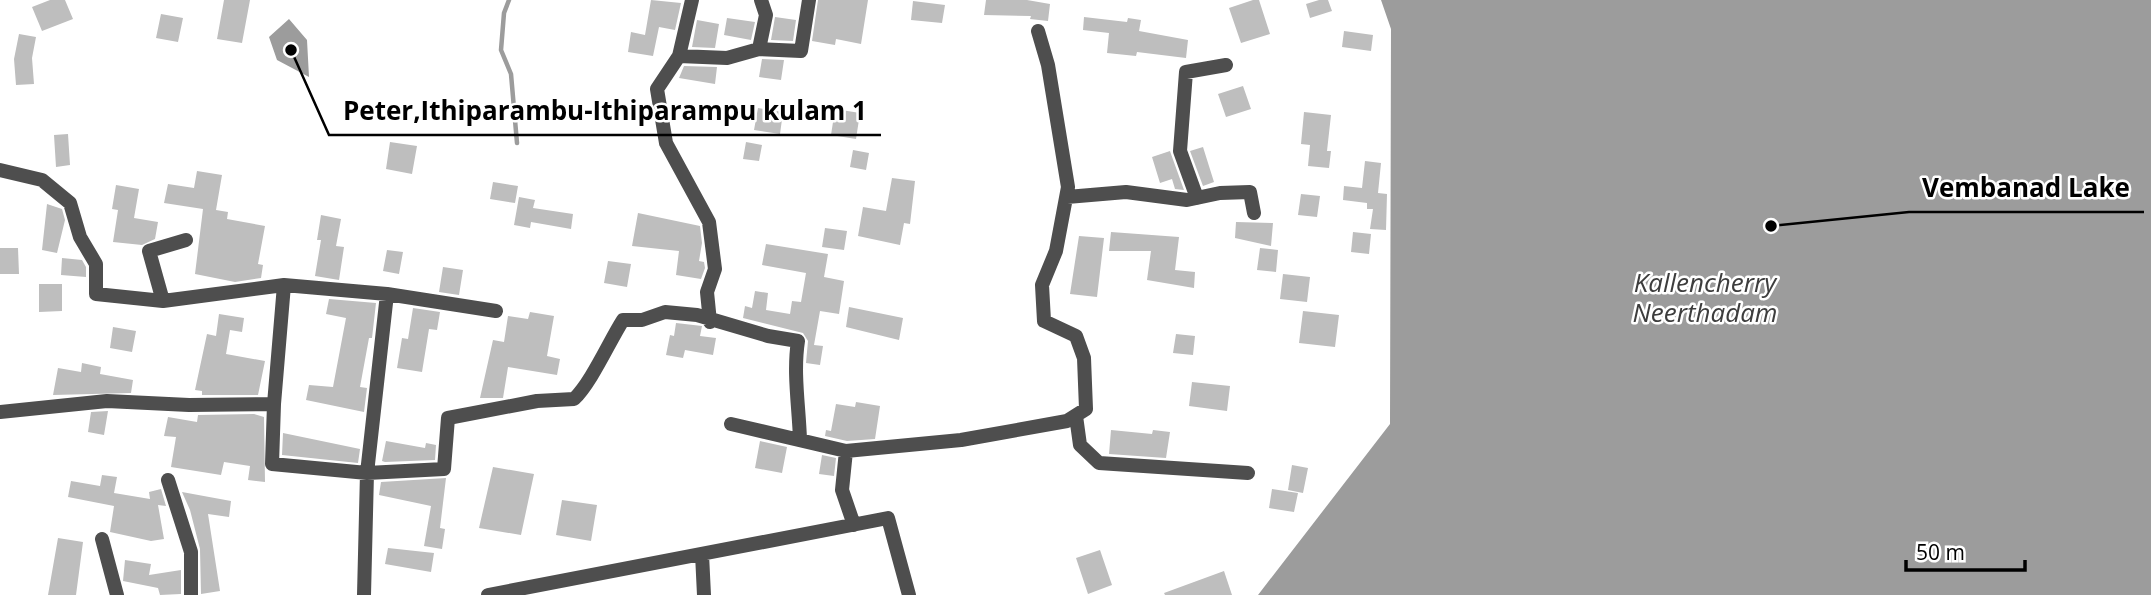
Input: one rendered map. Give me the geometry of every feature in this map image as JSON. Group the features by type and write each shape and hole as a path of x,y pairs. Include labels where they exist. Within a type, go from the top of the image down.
{"street":[{"path":"692,0 679,56 657,89 666,143 709,222 715,269 707,292 710,322"},
{"path":"760,49 766,15 761,0"},
{"path":"679,56 727,58 760,49 801,51 809,0"},
{"path":"731,424 846,452 961,439 1067,421 1086,409 1084,358 1076,336 1044,321 1042,285 1056,251 1069,187 1048,65 1038,32"},
{"path":"1197,198 1180,151 1186,72 1226,65"},
{"path":"0,170 42,180 70,203 80,237 96,264 96,294 163,301 284,285 387,293 496,312"},
{"path":"1067,197 1126,192 1187,200 1250,192 1254,213"},
{"path":"163,301 149,251 186,240"},
{"path":"284,285 272,464 367,473 444,468 448,418 537,401 574,399 584,390 588,378 623,320 642,320 665,312 697,315 710,322 798,341 794,363 799,387 800,440"},
{"path":"364,595 367,473 387,293"},
{"path":"0,412 107,401 188,405 274,404"},
{"path":"1076,416 1080,445 1099,463 1248,473"},
{"path":"846,452 842,490 854,525"},
{"path":"168,480 191,552 191,595"},
{"path":"488,595 888,519 909,595"},
{"path":"102,539 117,595"},
{"path":"702,554 704,595"}],"water":[{"name":"Kallencherry Neerthadam","path":"1381,0 2151,0 2151,595 1258,595 1390,424 1391,29"},
{"path":"289,19 307,40 309,77 277,60 269,37"}],"building":[{"path":"50,0 65,0 73,19 42,31 32,7"},
{"path":"224,0 250,0 242,43 217,39"},
{"path":"651,0 681,3 675,30 659,27 653,56 628,52 631,32 645,35"},
{"path":"818,0 868,0 861,44 836,39 835,45 812,41"},
{"path":"986,0 1027,0 1050,4 1048,21 1030,19 1031,16 984,15"},
{"path":"1259,0 1270,34 1241,43 1229,8"},
{"path":"1328,0 1332,11 1310,18 1306,4"},
{"path":"913,1 945,5 942,23 911,20"},
{"path":"161,14 183,18 178,42 156,38"},
{"path":"775,17 796,20 793,41 771,40"},
{"path":"1084,17 1127,22 1128,18 1141,20 1139,31 1188,40 1186,58 1137,52 1136,56 1107,53 1109,33 1083,30"},
{"path":"727,18 755,22 751,40 724,35"},
{"path":"697,20 719,24 715,48 692,47"},
{"path":"1344,31 1373,35 1371,51 1342,47"},
{"path":"19,34 36,37 32,58 34,84 16,85 14,59"},
{"path":"762,59 784,60 781,80 759,77"},
{"path":"684,66 717,67 715,84 679,78"},
{"path":"1243,86 1251,109 1226,117 1218,94"},
{"path":"758,108 783,112 780,134 754,130"},
{"path":"835,109 860,113 856,139 831,135"},
{"path":"1304,112 1331,115 1327,151 1331,151 1329,168 1308,166 1310,145 1301,144"},
{"path":"68,134 70,165 56,167 54,135"},
{"path":"390,142 417,146 412,174 386,169"},
{"path":"746,142 762,145 759,161 743,159"},
{"path":"1203,147 1214,182 1203,186 1190,151"},
{"path":"853,150 869,153 866,170 850,167"},
{"path":"1170,151 1184,190 1175,189 1172,179 1160,183 1152,157"},
{"path":"1365,161 1381,163 1378,193 1387,194 1386,230 1370,229 1373,209 1367,209 1367,203 1343,200 1344,186 1362,188"},
{"path":"197,171 222,175 216,210 228,212 227,219 265,226 258,264 263,265 261,278 235,282 195,274 203,209 164,203 168,184 194,188"},
{"path":"892,178 915,181 910,224 904,223 900,245 858,236 863,207 886,211"},
{"path":"493,182 518,186 515,203 490,199"},
{"path":"116,185 139,189 134,218 158,222 155,239 142,245 113,242 118,210 112,209"},
{"path":"1301,194 1320,196 1317,217 1298,215"},
{"path":"519,197 535,200 533,208 573,214 571,229 531,222 530,228 514,225"},
{"path":"47,204 62,209 65,220 57,253 42,250"},
{"path":"638,213 700,226 702,243 699,261 704,262 705,268 701,279 676,275 679,251 632,246"},
{"path":"321,215 341,219 336,246 344,247 339,280 315,276 321,240 317,240"},
{"path":"1236,222 1273,223 1271,246 1235,238"},
{"path":"825,228 847,231 844,250 822,247"},
{"path":"1111,232 1179,237 1175,270 1195,272 1194,288 1147,280 1151,251 1109,251"},
{"path":"1353,232 1371,234 1369,254 1351,252"},
{"path":"1079,236 1104,238 1097,297 1070,294"},
{"path":"766,244 828,254 824,277 844,281 839,314 820,311 814,345 823,346 820,365 806,363 808,341 803,333 743,318 745,306 752,308 755,291 768,293 766,310 790,314 792,301 801,302 806,273 762,265"},
{"path":"0,248 18,248 19,274 0,274"},
{"path":"1260,248 1278,250 1276,272 1257,270"},
{"path":"387,250 403,252 399,274 383,271"},
{"path":"62,258 82,260 86,267 86,277 61,275"},
{"path":"608,261 631,264 627,287 604,283"},
{"path":"443,267 463,270 459,295 439,292"},
{"path":"1283,274 1310,277 1307,302 1280,299"},
{"path":"39,284 62,284 62,311 39,312"},
{"path":"329,299 376,303 372,338 369,338 360,387 367,388 364,412 306,400 309,385 333,387 346,318 326,314"},
{"path":"849,307 903,318 899,340 846,327"},
{"path":"413,308 440,312 437,330 429,329 422,372 397,368 402,338 408,339"},
{"path":"1303,311 1339,315 1335,347 1299,343"},
{"path":"530,312 554,316 547,356 560,359 557,375 508,367 503,398 480,398 493,340 504,342 508,316 528,319"},
{"path":"219,314 244,318 242,332 230,330 226,354 265,361 258,395 202,395 202,391 195,390 207,334 216,336"},
{"path":"676,323 702,326 700,336 716,338 713,355 685,350 683,358 666,355 670,335 674,336"},
{"path":"113,327 136,331 132,352 110,348"},
{"path":"1176,334 1195,336 1193,355 1173,353"},
{"path":"82,363 101,367 100,374 133,380 131,393 53,395 58,368 81,372"},
{"path":"1192,382 1230,386 1227,411 1189,406"},
{"path":"856,402 880,406 875,439 847,441 825,436 826,430 831,431 836,404 855,407"},
{"path":"108,411 104,435 88,432 91,412"},
{"path":"254,414 264,417 265,482 248,480 250,466 224,462 221,475 171,467 176,437 164,436 168,417 197,422 198,415"},
{"path":"1111,430 1152,434 1153,430 1170,432 1166,458 1109,454"},
{"path":"283,433 360,449 358,463 282,455"},
{"path":"386,441 425,448 426,443 436,445 435,460 382,461"},
{"path":"760,441 787,447 782,473 755,468"},
{"path":"822,455 836,458 834,476 819,474"},
{"path":"1292,465 1308,468 1303,493 1288,490"},
{"path":"493,467 534,474 521,535 479,528"},
{"path":"102,475 117,477 114,493 150,499 149,492 161,489 166,506 158,505 164,539 151,541 110,532 114,506 68,497 71,481 100,486"},
{"path":"446,478 440,528 445,529 442,549 424,546 431,506 379,495 381,482"},
{"path":"1272,489 1298,493 1294,512 1269,508"},
{"path":"182,492 231,501 229,517 208,514 220,591 201,594 200,549 190,510"},
{"path":"562,500 597,505 591,541 556,535"},
{"path":"58,538 83,542 76,595 48,595"},
{"path":"388,548 434,553 431,572 385,564"},
{"path":"1100,550 1112,585 1088,594 1076,558"},
{"path":"125,560 151,564 149,575 181,570 181,594 160,595 158,588 123,581"},
{"path":"1224,571 1232,595 1164,593"}],"waterway":[{"path":"509,0 504,13 501,50 511,74 517,143"}],"place":[{"name":"Peter,Ithiparambu-Ithiparampu kulam 1","path":"291,50"},
{"name":"Vembanad Lake","path":"1771,226"}]}
